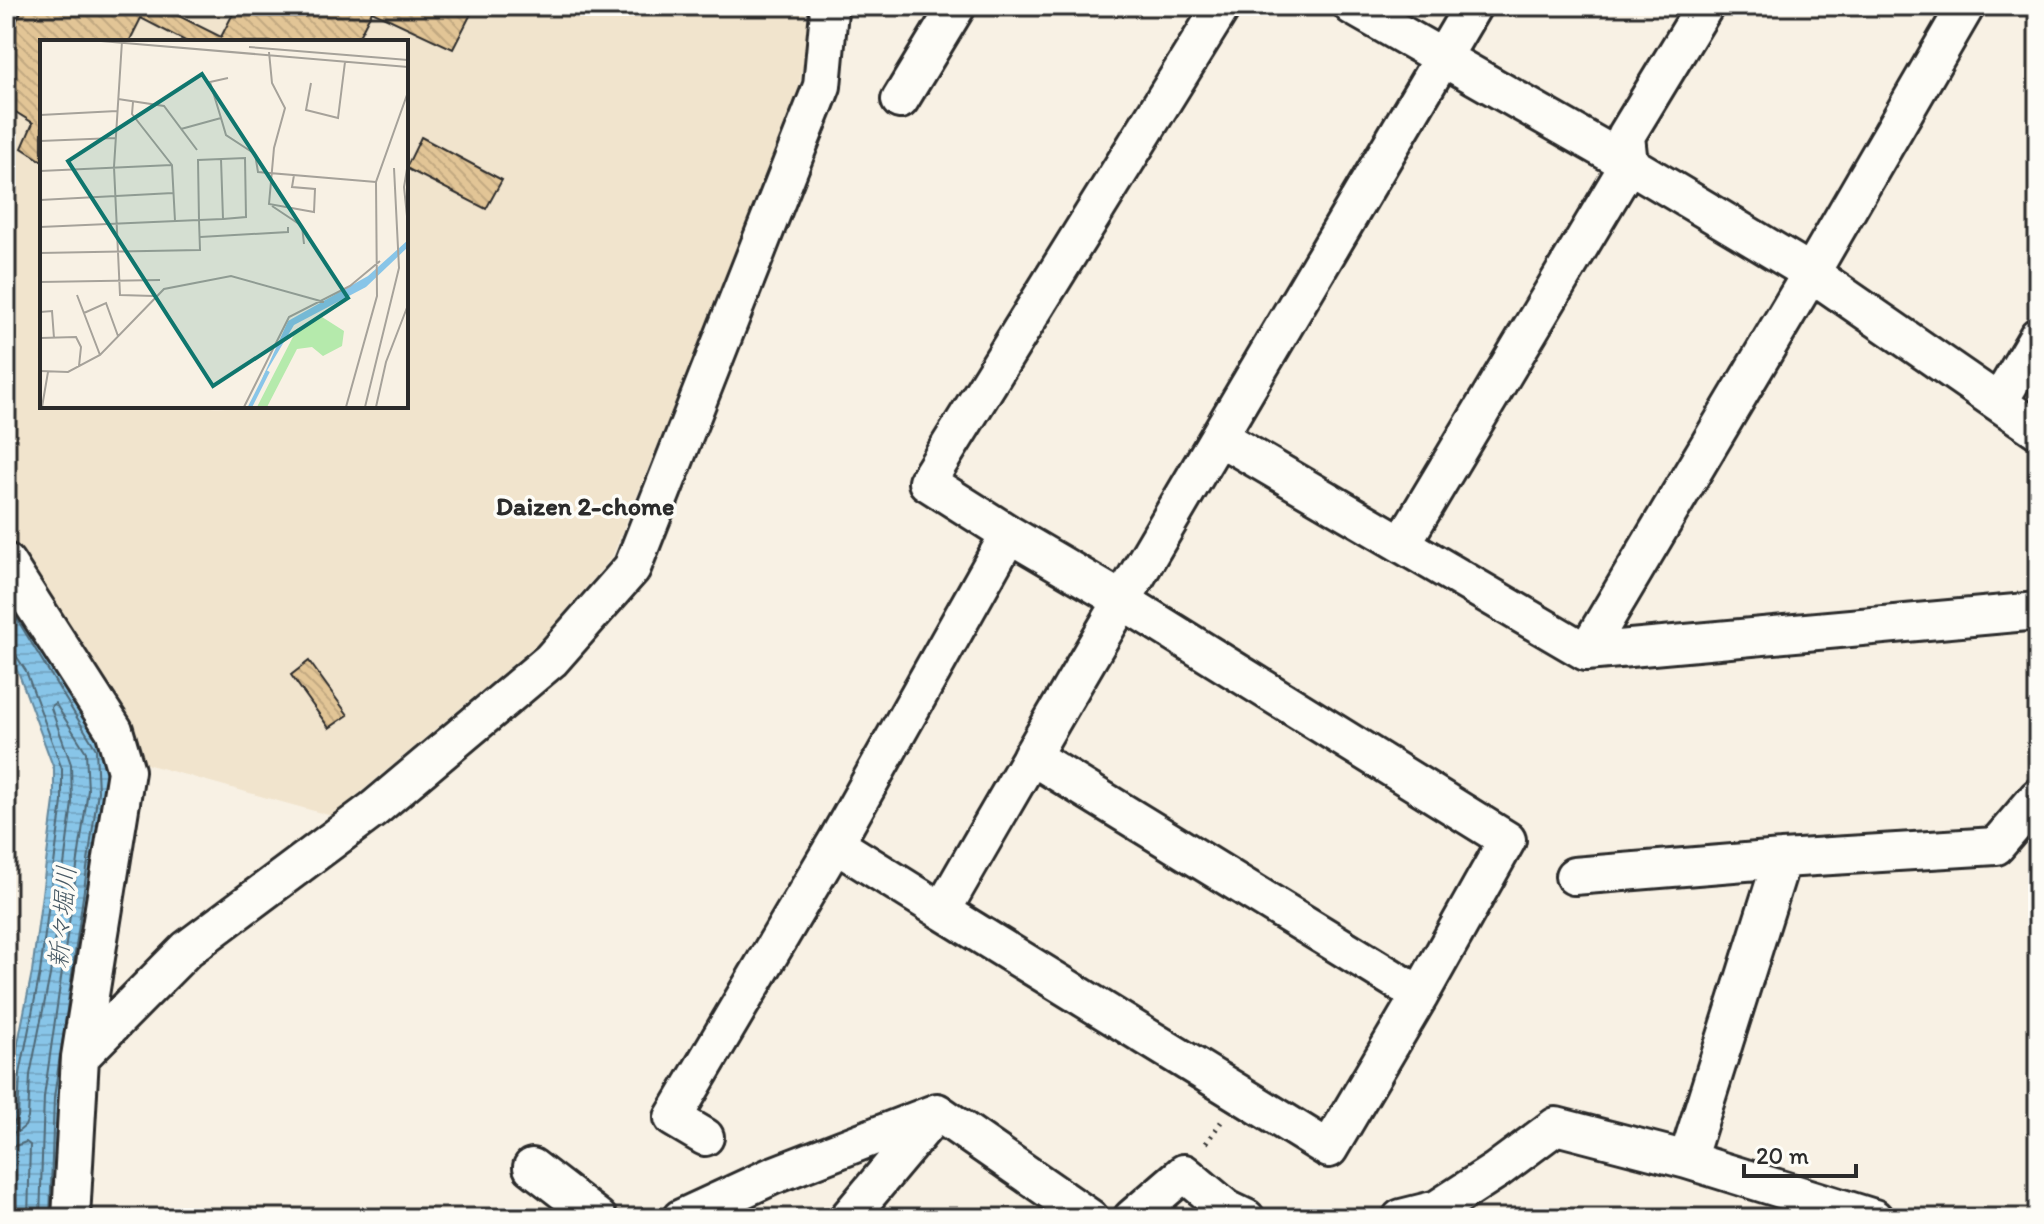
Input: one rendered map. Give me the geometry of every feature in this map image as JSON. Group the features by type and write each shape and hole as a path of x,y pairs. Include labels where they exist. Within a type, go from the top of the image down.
{"street":[{"path":"80,1057 187,949 374,809 551,660 632,568 822,86 827,6"},
{"path":"900,100 957,6"},
{"path":"835,844 1329,1149 1507,840 927,482 1222,6"},
{"path":"1352,6 1629,164 1811,273 2038,430"},
{"path":"942,911 1473,6"},
{"path":"1402,544 1629,164 1626,136 1705,6"},
{"path":"1586,652 1966,6"},
{"path":"1999,402 2038,336"},
{"path":"1219,437 1586,652 2038,611"},
{"path":"705,1137 673,1118 835,844 1009,534"},
{"path":"6,562 114,730 126,771 80,1057 71,1218"},
{"path":"1031,756 1420,995"},
{"path":"1574,876 1996,846 2038,797"},
{"path":"1687,1160 1782,859"},
{"path":"681,1218 772,1176 937,1112"},
{"path":"848,1218 937,1112"},
{"path":"937,1112 1090,1218"},
{"path":"1401,1218 1437,1209 1556,1126 1687,1160 1874,1218"},
{"path":"532,1167 598,1218"},
{"path":"1132,1218 1184,1173 1227,1209 1246,1218"}],"path":[{"path":"1184,1173 1241,1094"}],"shaded area":[{"path":"6,6 801,6 810,26 795,109 612,557 538,643 332,816 132,760 122,726 6,543"}],"water":[{"name":"新々堀川","path":"6,585 104,747 106,791 58,1218 6,1218 12,1073 32,972 54,801 54,769 19,674 6,654"}],"building":[{"path":"24,6 159,6 221,37 237,6 475,6 453,49 372,11 357,40 183,40 141,18 130,40 40,40 40,160 22,148 33,123 6,106 6,41"},
{"path":"421,137 502,180 486,209 408,169"},
{"path":"309,661 348,715 329,728 291,675"}],"district":[{"name":"Daizen 2-chome","path":"585,506"}]}
